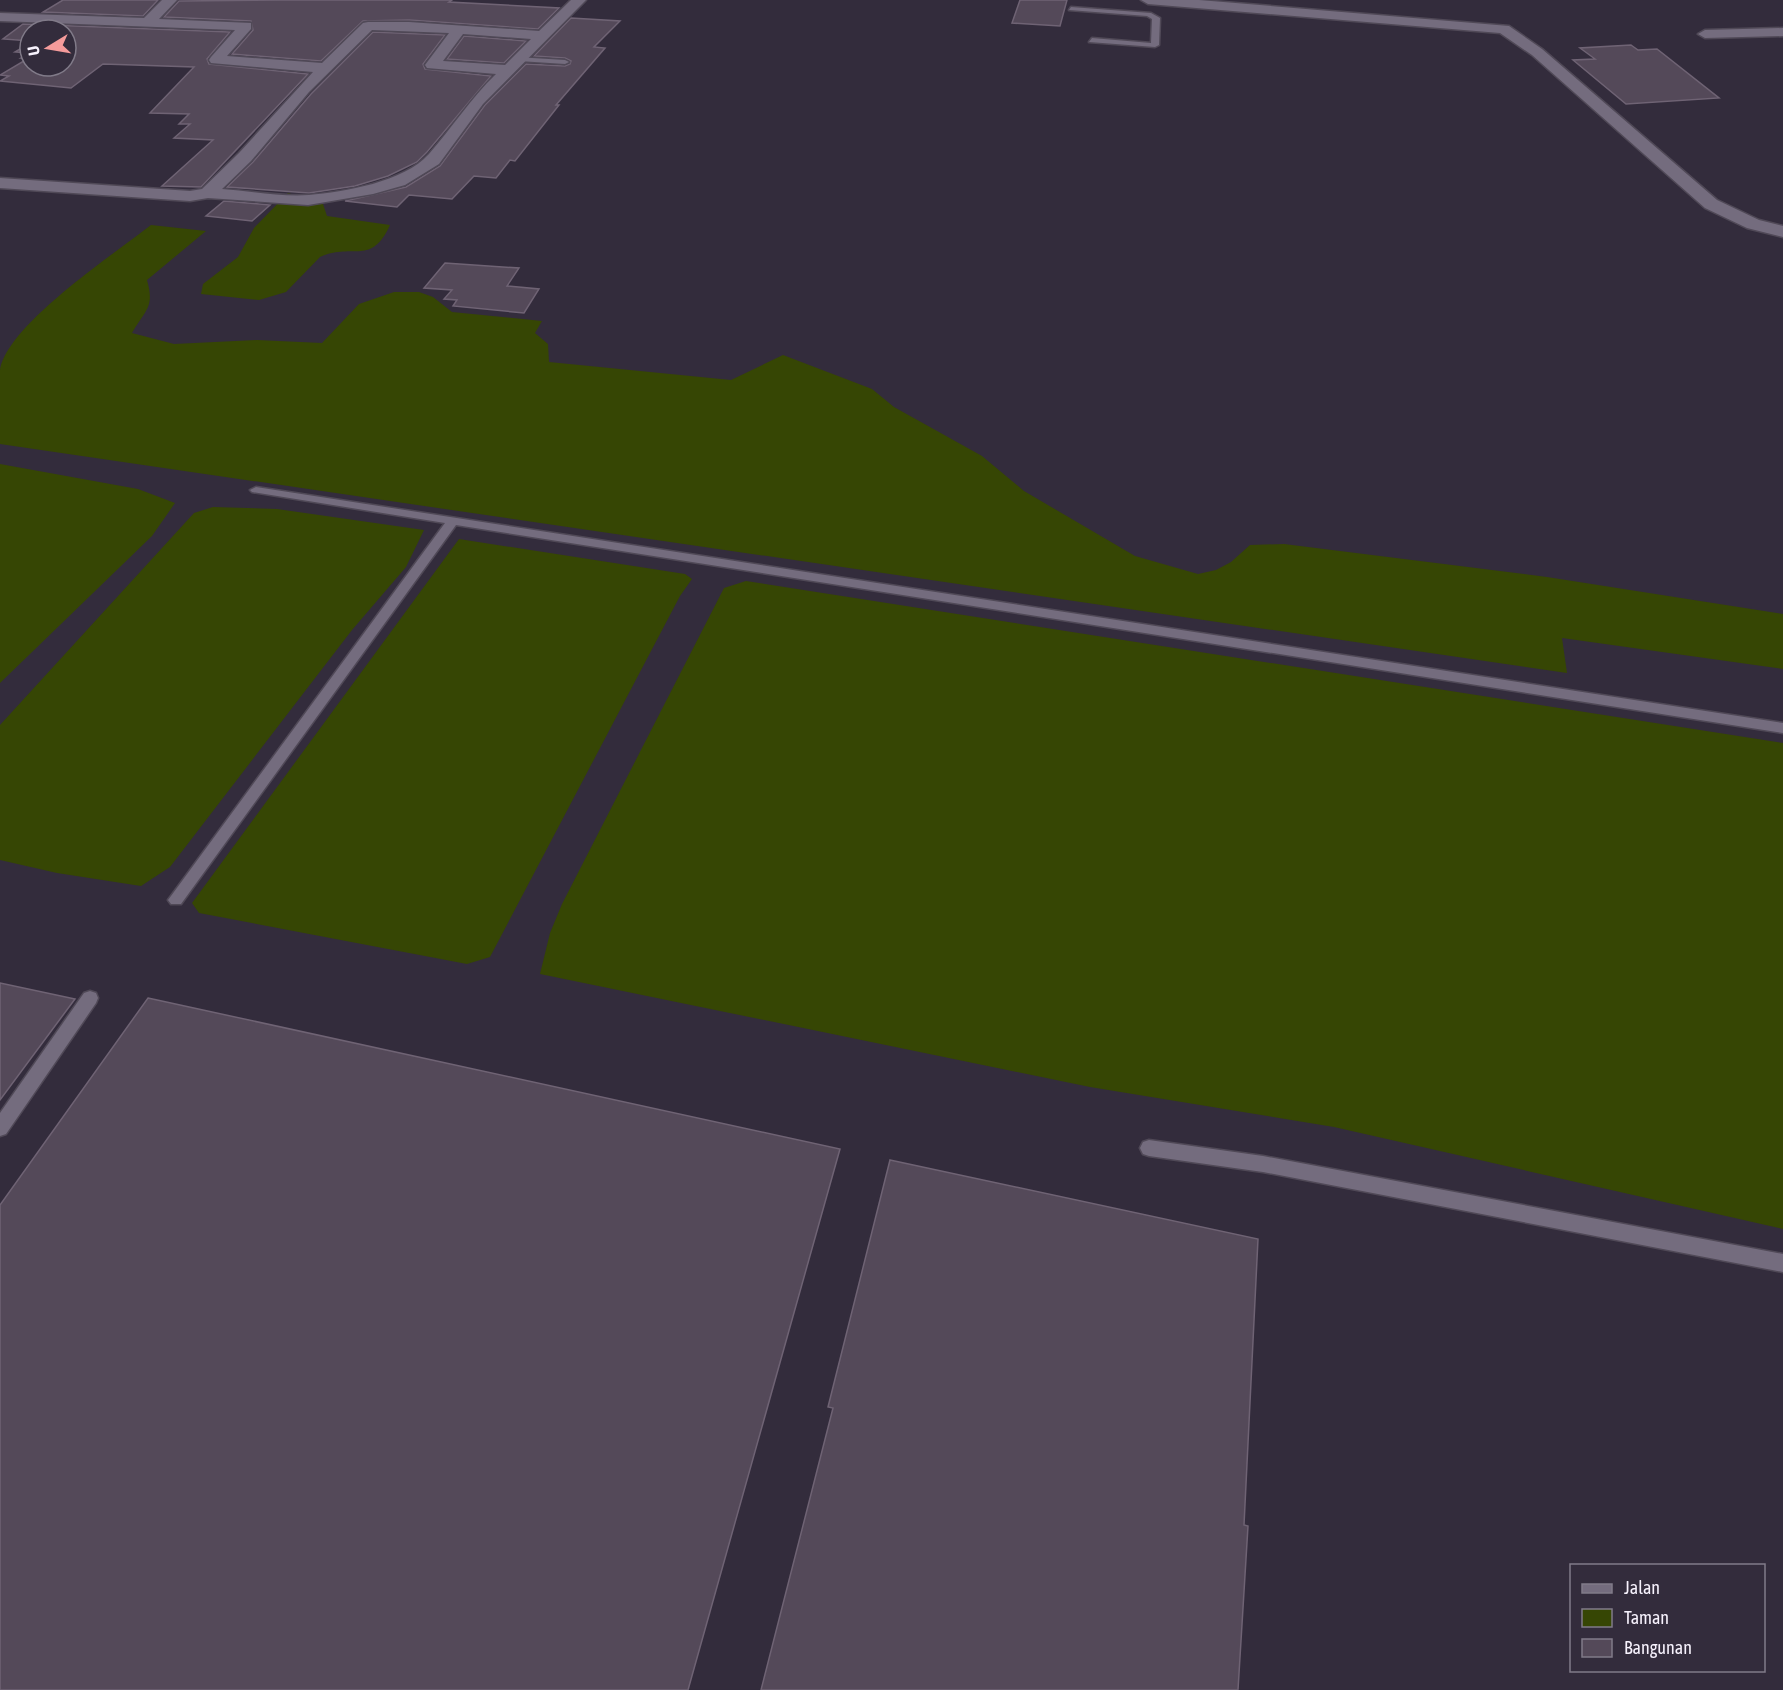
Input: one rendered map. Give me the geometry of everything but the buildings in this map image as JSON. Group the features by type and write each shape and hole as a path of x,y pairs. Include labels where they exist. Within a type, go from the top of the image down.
{"street":[{"path":"146,24 170,0"},
{"path":"0,183 190,196 208,193 309,200 373,189 399,181 433,160 477,101 579,0"},
{"path":"1148,0 1504,29 1537,52 1711,204 1752,224 1783,232"},
{"path":"409,26 425,13"},
{"path":"0,17 146,24 244,25 246,28 216,60 324,68"},
{"path":"208,193 245,157 324,68 368,26 409,26 543,36"},
{"path":"459,30 432,65 513,64"},
{"path":"1705,34 1783,32"}],"lane":[{"path":"1073,0 1070,13 1154,16 1155,48 1092,40"},
{"path":"513,64 565,62"},
{"path":"256,490 1783,728"},
{"path":"176,900 453,521"},
{"path":"0,1128 90,998"},
{"path":"1149,1148 1263,1164 1783,1263"}],"green space":[{"path":"288,193 323,204 327,216 390,225 376,246 368,250 331,253 320,257 286,292 259,300 201,294 203,284 238,257 254,228"},
{"path":"151,225 206,231 147,280 149,303 145,314 132,333 174,344 257,340 322,343 359,304 394,292 419,292 433,297 452,312 542,321 535,333 548,344 549,362 731,380 783,355 872,389 894,407 982,456 1024,491 1135,556 1198,574 1216,570 1231,562 1250,545 1284,544 1547,577 1783,614 1783,669 1562,638 1567,673 0,444 0,370 7,352 21,332 41,312"},
{"path":"0,464 138,489 175,503 152,536 0,683"},
{"path":"213,507 277,509 424,530 406,567 352,630 170,867 141,886 57,873 0,860 0,725 194,513"},
{"path":"459,539 685,574 692,579 680,596 490,957 467,964 199,913 192,903"},
{"path":"746,581 1783,743 1783,1229 1334,1127 1090,1087 540,974 550,933 562,904 724,588"}]}
